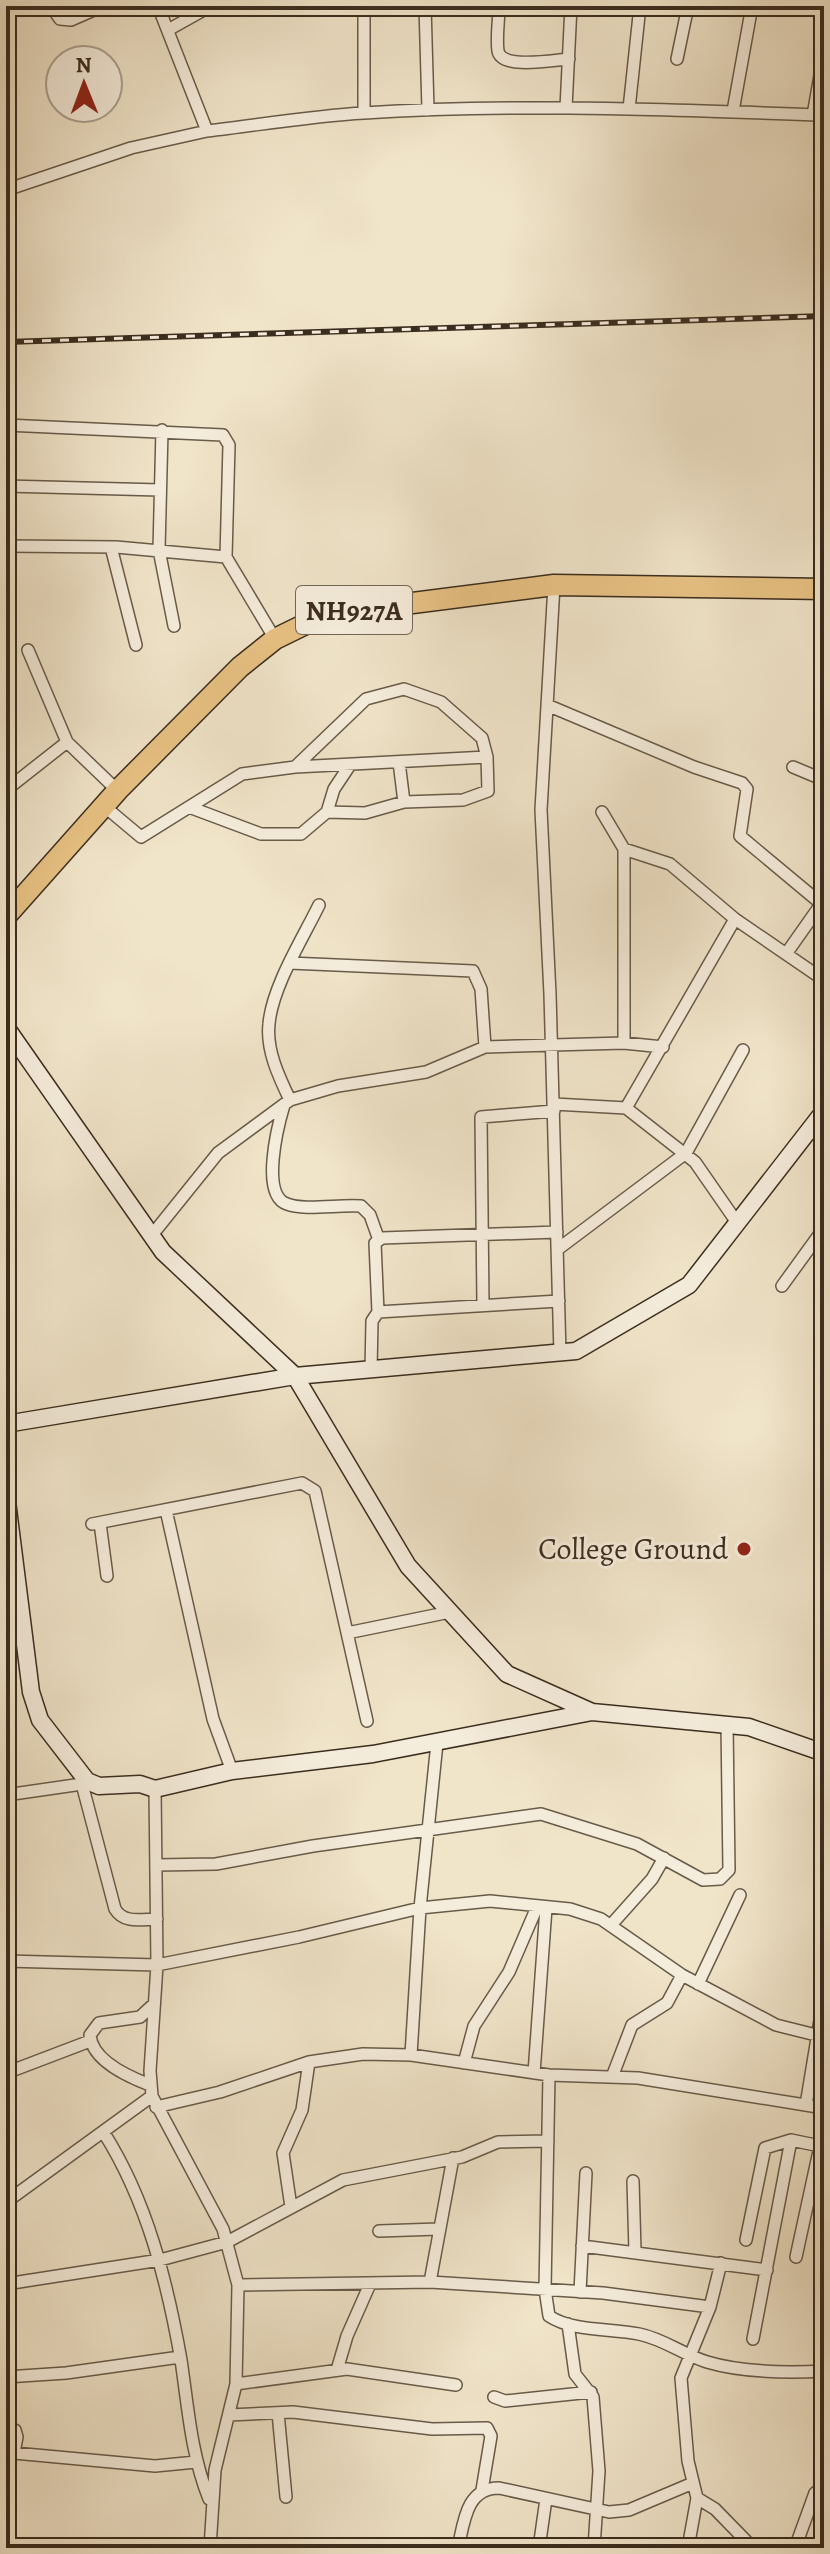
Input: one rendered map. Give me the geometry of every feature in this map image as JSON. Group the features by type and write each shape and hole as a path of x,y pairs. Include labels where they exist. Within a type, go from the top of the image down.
{"highway":[{"name":"NH927A","path":"6,916 240,667 275,639 326,614 553,589 824,589"},
{"name":"NH927A","path":"6,926 117,799 245,673 279,645 338,620 553,589 824,600"}],"main road":[{"path":"6,1027 163,1252 295,1376 408,1566 507,1674 592,1712"},
{"path":"6,1424 295,1376 576,1351 689,1285 824,1111"},
{"path":"6,1493 31,1692 40,1720 84,1782 99,1786 140,1784 155,1789 232,1771 437,1743 592,1712 749,1727 824,1753"}],"street":[{"path":"51,6 65,20 96,7"},
{"path":"158,6 207,131"},
{"path":"168,30 211,6"},
{"path":"364,6 364,113"},
{"path":"499,6 498,51 504,60 513,63 569,59"},
{"path":"428,110 425,7 571,6 566,108"},
{"path":"629,109 631,60 640,6"},
{"path":"677,59 688,6"},
{"path":"733,111 752,6"},
{"path":"6,190 40,182 131,148 207,131 364,113 566,108 818,115 824,53"},
{"path":"6,425 220,433 226,437 226,557 275,639"},
{"path":"162,430 159,550 174,626"},
{"path":"6,486 160,490"},
{"path":"6,546 111,547 226,557"},
{"path":"111,547 136,645"},
{"path":"553,589 541,810 552,1044 560,1354"},
{"path":"28,650 67,742 117,799 141,837 242,774 295,767 487,757"},
{"path":"295,767 366,699 404,689 441,702 482,738 487,757 488,791 463,800 404,802 365,813 327,812"},
{"path":"547,705 694,767 742,783 747,789 740,836 823,903 786,954"},
{"path":"6,790 67,742"},
{"path":"399,762 404,802"},
{"path":"189,807 261,834 301,834 327,812 334,789 350,765"},
{"path":"793,767 824,780"},
{"path":"602,812 624,849 624,1043"},
{"path":"624,849 670,864 735,919 824,980"},
{"path":"319,905 290,963 268,1025 276,1070 287,1102 272,1160 277,1197 284,1204 304,1207 333,1203 361,1206 370,1215 379,1240"},
{"path":"626,1108 735,919"},
{"path":"290,963 473,971 481,989 485,1047"},
{"path":"152,1235 218,1153 287,1102 338,1086 426,1072 485,1047 624,1043 663,1047"},
{"path":"558,1249 686,1153 743,1050"},
{"path":"483,1305 481,1117 554,1108 626,1108 686,1153 738,1224"},
{"path":"782,1286 824,1228"},
{"path":"371,1370 372,1321 378,1312 374,1255 375,1243 379,1240 557,1232"},
{"path":"378,1312 559,1301"},
{"path":"107,1576 96,1524 302,1483 309,1486 315,1491 367,1721"},
{"path":"166,1510 213,1719 232,1771"},
{"path":"347,1633 450,1612"},
{"path":"157,1865 216,1864 313,1846 548,1815 637,1844 703,1880 720,1879 729,1870 727,1724"},
{"path":"411,2055 420,1908 437,1743"},
{"path":"6,1795 84,1782 115,1909 128,1920 157,1919"},
{"path":"153,2096 157,1965 155,1789"},
{"path":"611,1925 652,1879 664,1858"},
{"path":"698,1984 740,1895"},
{"path":"6,1961 157,1965 299,1937 420,1908 490,1901 585,1912 611,1925 698,1984 776,2025 820,2037"},
{"path":"464,2063 474,2026 509,1972 541,1907"},
{"path":"534,2073 541,1907"},
{"path":"612,2077 632,2025 667,2003 682,1975"},
{"path":"806,2105 820,2037 824,1996"},
{"path":"154,2004 140,2017 99,2023 90,2035 90,2041 96,2051 153,2096 227,2242 238,2285 236,2384 210,2501 210,2548"},
{"path":"6,2073 90,2041"},
{"path":"6,2202 153,2096 220,2092 309,2062 363,2054 411,2055 549,2075 638,2078 824,2108"},
{"path":"291,2207 283,2153 302,2110 309,2062"},
{"path":"549,2075 545,2289 549,2316 568,2324 651,2337 688,2355 739,2369 824,2371"},
{"path":"796,2257 824,2128"},
{"path":"104,2133 128,2174 160,2260 180,2357 196,2462 210,2501"},
{"path":"746,2240 762,2153 768,2145 791,2140 820,2146"},
{"path":"753,2339 791,2140"},
{"path":"6,2284 160,2260 227,2242 343,2180 453,2158 498,2142 548,2141"},
{"path":"430,2282 453,2158"},
{"path":"580,2292 586,2173"},
{"path":"633,2181 635,2251"},
{"path":"379,2231 438,2229"},
{"path":"582,2246 767,2270"},
{"path":"688,2548 697,2498 680,2394 688,2355 710,2307 721,2263"},
{"path":"238,2285 430,2282 580,2292 710,2307"},
{"path":"337,2370 347,2336 370,2284"},
{"path":"568,2324 575,2374 591,2392 599,2471 594,2548"},
{"path":"6,2377 66,2373 180,2357"},
{"path":"236,2384 337,2370 374,2372 456,2385"},
{"path":"494,2397 505,2401 591,2392"},
{"path":"278,2413 286,2497"},
{"path":"229,2415 306,2413 432,2429 487,2428 491,2436 482,2490"},
{"path":"6,2428 15,2430 14,2453 155,2466 196,2462"},
{"path":"458,2548 473,2497 482,2490 499,2488 598,2511 629,2510 693,2483"},
{"path":"795,2548 815,2493 824,2486"},
{"path":"697,2498 715,2509 753,2548"},
{"path":"539,2548 546,2499"}],"railway":[{"path":"6,342 824,316"}],"place":[{"name":"College Ground","path":"744,1549"}]}
